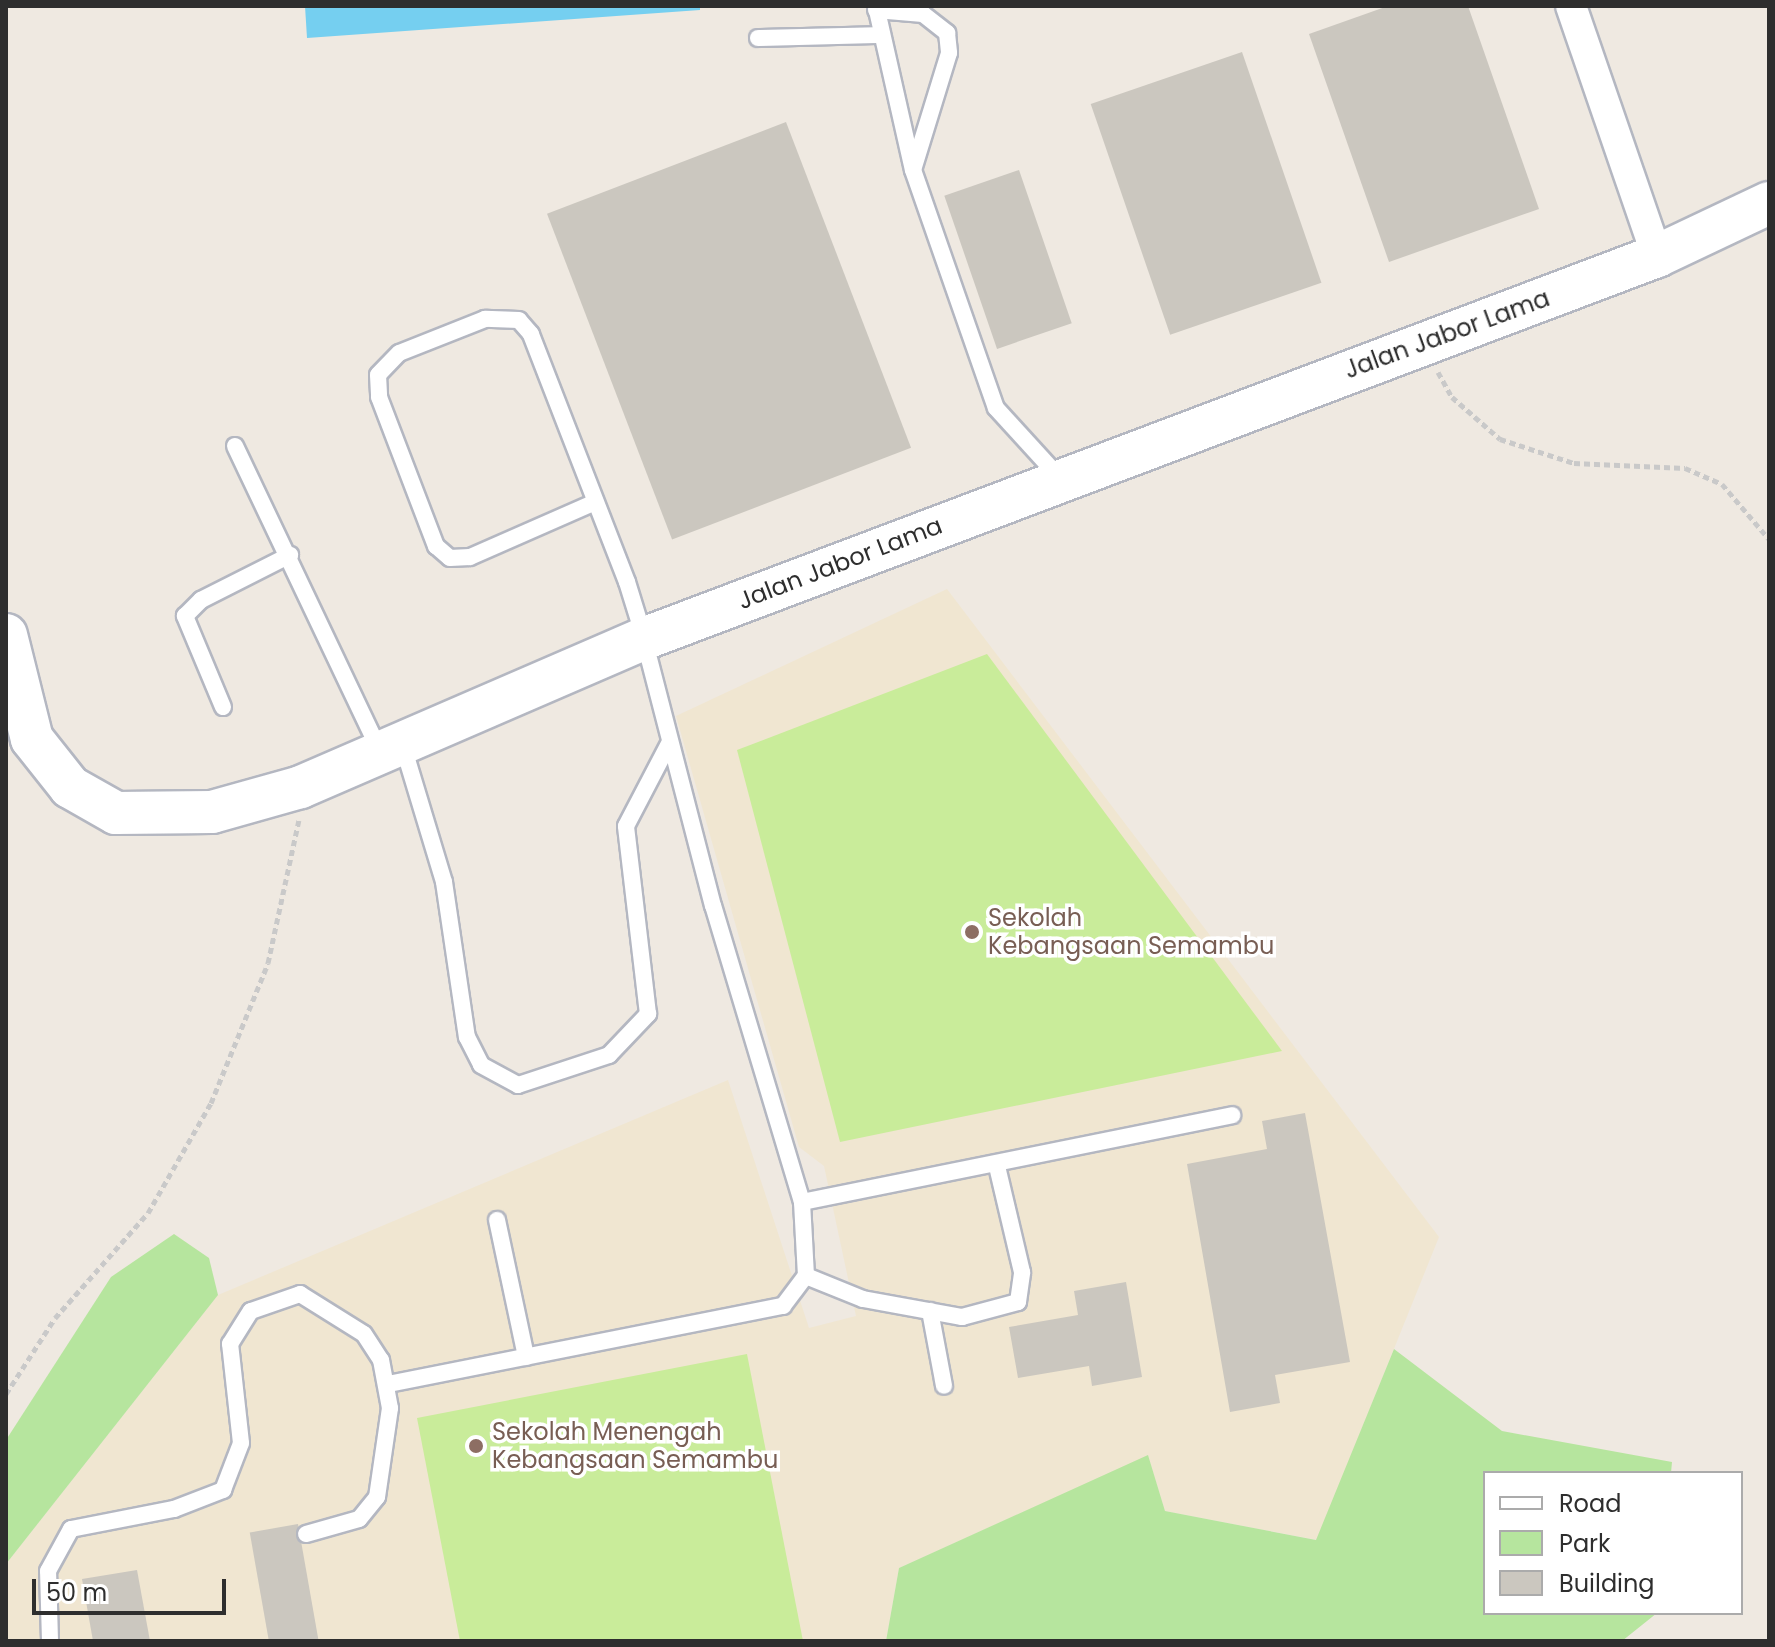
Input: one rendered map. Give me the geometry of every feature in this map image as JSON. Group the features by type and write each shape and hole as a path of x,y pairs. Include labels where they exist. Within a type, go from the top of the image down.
{"street":[{"path":"1571,6 1657,256"},
{"name":"Jalan Jabor Lama","path":"6,635 39,753 94,804 116,813 186,817 301,787 392,751 643,639 1060,478 1657,256 1769,203"}],"lane":[{"path":"913,170 949,53 947,33 923,14 876,8 878,35 913,170 996,408 1060,478"},
{"path":"758,38 878,35"},
{"path":"388,1384 783,1306 806,1276 802,1202 643,639 595,502 531,334 519,320 485,319 399,353 378,375 379,397 436,546 450,558 470,557 595,502"},
{"path":"235,446 392,751 444,882 467,1037 481,1065 518,1085 609,1055 648,1014 626,826 670,742"},
{"path":"223,707 188,638 185,616 201,600 290,555"},
{"path":"802,1202 997,1166 1232,1115"},
{"path":"806,1276 863,1299 962,1317 1018,1302 1022,1272 997,1166"},
{"path":"497,1220 526,1357"},
{"path":"50,1641 48,1571 71,1529 174,1509 223,1490 241,1443 230,1344 251,1311 300,1294 315,1299 364,1334 388,1384 389,1440 377,1497 359,1519 306,1534"},
{"path":"930,1311 944,1386"}],"path":[{"path":"1422,343 1452,397 1500,439 1574,463 1685,468 1722,484 1769,539"},
{"path":"6,1394 55,1318 148,1213 211,1103 268,963 301,787"}],"shaded area":[{"path":"947,589 1439,1237 1317,1540 1165,1511 1148,1456 899,1568 886,1641 6,1641 6,1564 218,1295 728,1080 809,1328 856,1316 824,1166 799,1147 676,716"}],"green space":[{"path":"987,654 1282,1051 840,1142 737,750"},
{"path":"174,1234 209,1258 218,1295 6,1564 6,1440 111,1277"},
{"path":"1394,1349 1502,1431 1672,1462 1671,1471 1483,1471 1483,1615 1654,1615 1622,1641 886,1641 899,1568 1148,1455 1165,1511 1316,1540"},
{"path":"747,1354 803,1641 460,1641 417,1418"}],"water":[{"path":"305,6 700,6 700,10 307,38"}],"building":[{"path":"1388,6 1468,6 1539,209 1389,262 1309,34"},
{"path":"1242,52 1321,283 1170,335 1091,104"},
{"path":"786,122 911,448 672,540 547,214"},
{"path":"1019,170 1072,323 997,349 944,196"},
{"path":"1305,1113 1350,1362 1275,1375 1280,1403 1230,1412 1187,1164 1267,1149 1262,1121"},
{"path":"1126,1282 1142,1377 1092,1386 1089,1366 1018,1378 1009,1327 1078,1315 1074,1291"},
{"path":"298,1524 319,1641 269,1641 250,1533"},
{"path":"137,1570 150,1641 93,1641 82,1579"}],"place":[{"name":"Sekolah Kebangsaan Semambu","path":"972,932"},
{"name":"Sekolah Menengah Kebangsaan Semambu","path":"476,1446"}]}
